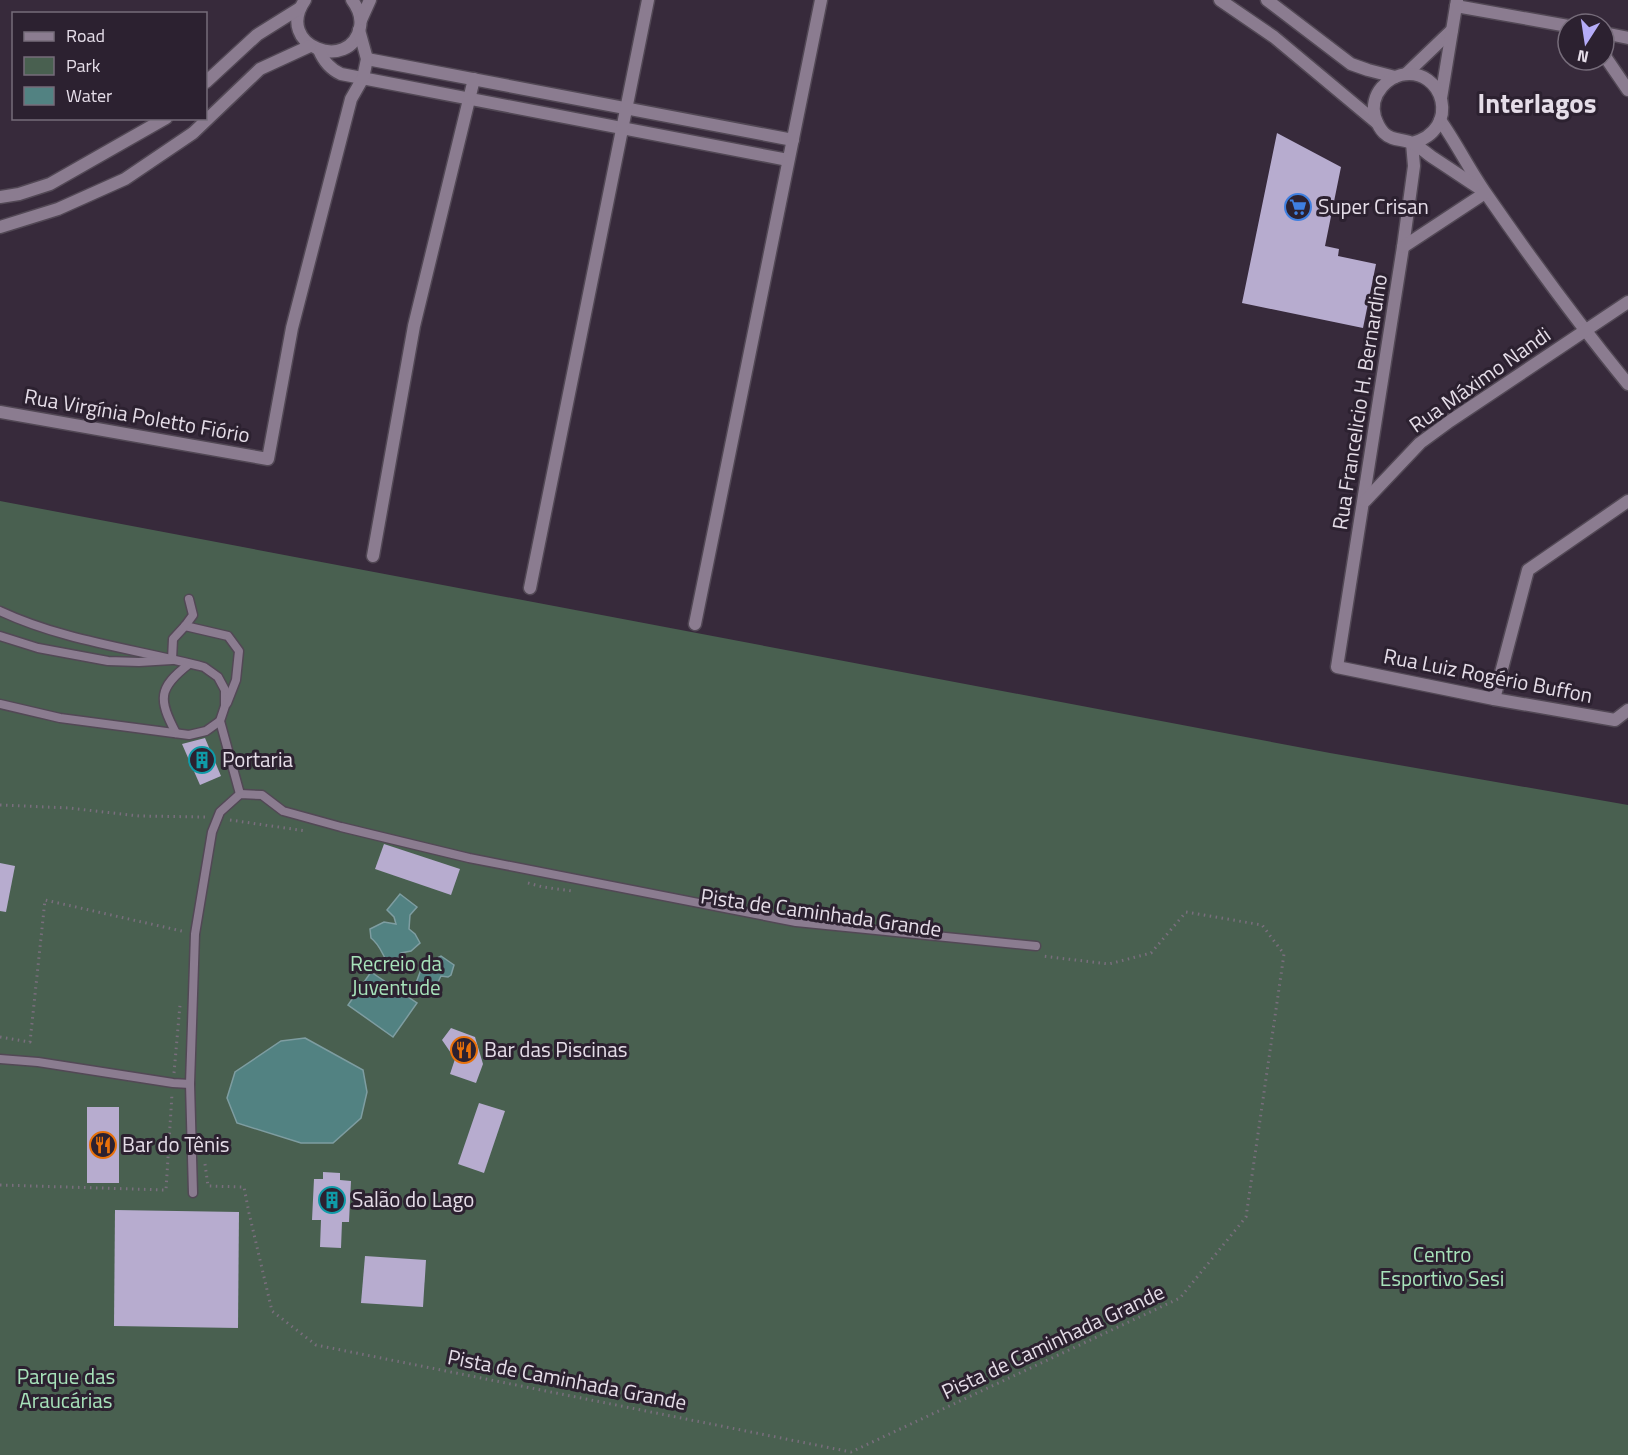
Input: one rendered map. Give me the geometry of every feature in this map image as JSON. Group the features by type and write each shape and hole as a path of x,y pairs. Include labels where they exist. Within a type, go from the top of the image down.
{"street":[{"path":"352,0 359,11 367,59 363,78"},
{"path":"207,120 260,69 315,48 329,52 348,46 355,39 370,0"},
{"path":"530,588 648,0"},
{"path":"695,624 821,0"},
{"path":"1220,0 1274,37 1377,124 1384,133 1394,140 1412,143 1485,193"},
{"path":"1267,0 1282,5 1351,64 1400,76 1417,75 1428,80 1436,88 1443,109 1436,129 1429,136 1412,143"},
{"path":"1441,98 1457,3 1556,24"},
{"path":"303,4 297,18 303,39 315,48 331,69 341,74 789,160"},
{"path":"207,81 257,35 303,4"},
{"path":"1377,124 1374,102 1378,92 1386,83 1400,76 1452,30"},
{"path":"367,59 793,140"},
{"path":"1616,72 1628,90"},
{"name":"Rua Virgínia Poletto Fiório","path":"0,412 268,459 292,328 351,99 363,78"},
{"path":"373,556 414,326 474,79"},
{"path":"0,197 19,194 50,184 162,120"},
{"path":"0,227 58,209 125,179 193,133 207,120"},
{"path":"1440,120 1452,136 1485,193 1584,330 1628,384"},
{"name":"Rua Francelicio H. Bernardino","path":"1337,667 1403,247 1414,166 1412,143"},
{"path":"1403,247 1485,193"},
{"name":"Rua Máximo Nandi","path":"1364,502 1420,443 1628,302"},
{"path":"1494,699 1528,570 1628,501"},
{"name":"Rua Luiz Rogério Buffon","path":"1337,667 1494,699 1615,720 1628,710"}],"lane":[{"path":"172,660 173,639 193,615 189,599"},
{"path":"0,611 72,636 204,667 218,677 225,690 225,706"},
{"path":"185,626 228,636 239,651 236,680 220,721 240,794"},
{"path":"0,636 38,648 108,661 172,660"},
{"path":"176,733 167,716 164,701 165,689 174,676 189,664"},
{"path":"0,704 60,718 189,735 206,731 220,721"},
{"path":"193,1193 190,1084 195,934 212,832 220,818 220,812 240,794 262,795 283,811 469,858 796,922 1036,946"},
{"path":"0,1059 38,1062 190,1084"}],"path":[{"path":"0,805 69,808 139,816 220,818 314,832"},
{"path":"520,880 543,887 578,892"},
{"path":"0,1037 30,1042 45,900 186,932"},
{"name":"Pista de Caminhada Grande","path":"205,1164 208,1186 244,1187 272,1311 316,1345 851,1452 1180,1298 1246,1217 1284,954 1262,925 1186,912 1151,953 1109,964 1040,956"},
{"path":"0,1185 166,1190 180,1002"}],"green space":[{"name":"Recreio da Juventude","path":"0,501 1330,753 1628,805 1628,1455 0,1455"}],"water":[{"path":"400,894 417,907 410,915 409,929 420,943 411,951 401,953 397,960 388,963 371,938 370,929 384,922 396,924 394,917 387,910"},
{"path":"441,956 454,965 451,975 441,976 437,987 427,993 416,983 422,967 430,971 435,959"},
{"path":"371,972 417,1003 393,1037 348,1005"},
{"path":"305,1038 363,1070 367,1092 361,1118 333,1143 301,1143 237,1123 227,1098 235,1072 281,1041"}],"building":[{"name":"Super Crisan","path":"1277,133 1341,167 1325,246 1339,249 1338,256 1376,264 1363,328 1242,303"},
{"name":"Portaria","path":"205,738 221,776 200,785 182,744"},
{"path":"384,844 460,869 451,895 375,869"},
{"path":"0,863 15,866 6,912 0,911"},
{"name":"Bar das Piscinas","path":"451,1028 475,1037 483,1064 476,1083 450,1074 455,1059 442,1040"},
{"path":"479,1103 505,1111 484,1173 458,1164"},
{"name":"Bar do Tênis","path":"87,1107 119,1107 119,1183 87,1183"},
{"name":"Salão do Lago","path":"323,1172 340,1173 340,1180 351,1181 349,1222 342,1222 341,1248 320,1247 321,1220 312,1220 314,1179 323,1179"},
{"path":"115,1210 239,1212 238,1328 114,1326"},
{"path":"365,1256 426,1260 423,1307 361,1303"}],"place":[{"name":"Super Crisan","path":"1298,207"},
{"name":"Portaria","path":"202,760"},
{"name":"Bar das Piscinas","path":"464,1050"},
{"name":"Bar do Tênis","path":"103,1145"},
{"name":"Salão do Lago","path":"332,1200"}],"district":[{"name":"Interlagos","path":"1537,104"}],"park label":[{"name":"Centro Esportivo Sesi","path":"1442,1267"},
{"name":"Parque das Araucárias","path":"66,1389"}]}
